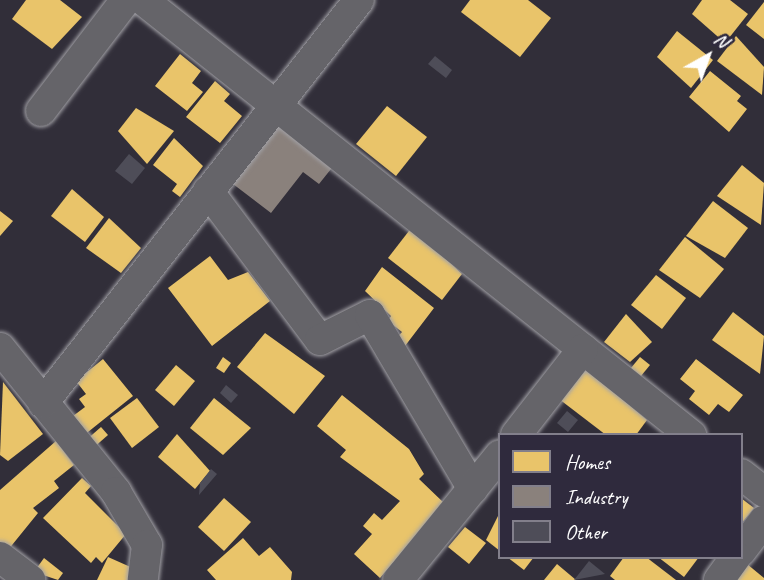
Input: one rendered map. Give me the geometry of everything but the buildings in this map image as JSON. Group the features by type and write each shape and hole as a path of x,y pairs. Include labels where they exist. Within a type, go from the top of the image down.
{"street":[{"path":"41,111 126,0"},
{"path":"143,0 688,433"},
{"path":"43,402 359,0"},
{"path":"208,191 320,340 370,315 473,489"},
{"path":"0,348 116,492 147,545 143,580"},
{"path":"518,433 583,349"},
{"path":"398,580 498,458"},
{"path":"743,476 764,492"},
{"path":"743,548 764,521"},
{"path":"0,557 30,580"},
{"path":"719,580 735,559"}]}
